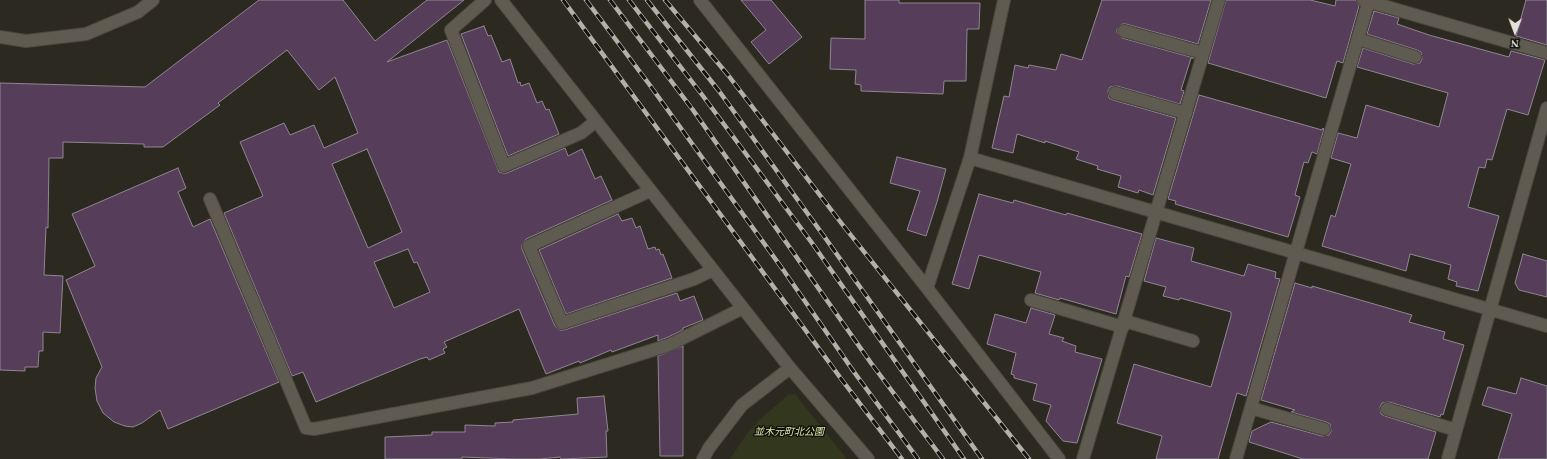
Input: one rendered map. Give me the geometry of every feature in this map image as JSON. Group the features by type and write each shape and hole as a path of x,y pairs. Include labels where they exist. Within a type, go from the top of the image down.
{"street":[{"path":"0,37 26,41 86,34 138,12 153,0"},
{"path":"485,0 452,30 504,166 581,133 596,121"},
{"path":"501,0 790,368 868,459"},
{"path":"700,0 927,288 1059,459"},
{"path":"927,288 970,158 1004,0"},
{"path":"1083,459 1219,0"},
{"path":"1236,459 1358,39 1367,0 1547,53"},
{"path":"1124,31 1203,53"},
{"path":"1358,39 1415,57"},
{"path":"1115,93 1186,113"},
{"path":"1448,459 1547,108"},
{"path":"970,158 1547,326"},
{"path":"650,191 529,246 562,323 694,279 713,270"},
{"path":"210,199 306,428 314,429 532,388 669,345 743,308"},
{"path":"1031,300 1193,341"},
{"path":"703,459 708,448 742,405 790,368"},
{"path":"1251,408 1324,429"},
{"path":"1387,409 1456,430"}],"green space":[{"name":"並木元町北公園","path":"795,394 847,459 730,459 746,435 759,420 788,395"}],"building":[{"path":"259,0 343,0 375,41 427,0 464,0 387,62 447,40 499,172 507,173 565,148 568,156 582,149 595,179 601,176 612,200 526,239 522,245 522,249 555,326 560,330 564,330 677,293 680,301 694,296 703,320 683,328 683,330 658,341 658,335 612,352 611,350 580,363 579,361 546,374 519,309 444,342 447,347 443,349 445,353 429,360 427,357 420,359 316,402 303,372 292,376 224,213 263,196 240,142 284,123 290,135 314,125 324,148 358,133 335,77 319,90 287,50 218,103 220,105 163,147 144,147 144,144 63,142 63,158 49,158 48,228 46,227 44,275 63,276 60,333 43,332 43,351 39,351 38,367 25,367 25,371 0,370 0,83 145,87","holes":["367,149 402,232 368,248 332,164","408,249 414,263 417,262 430,292 394,308 374,262"]},
{"path":"741,0 771,0 802,37 769,64 751,42 766,30"},
{"path":"865,0 899,0 899,3 980,3 979,29 967,29 966,81 944,81 943,94 861,91 861,85 855,84 856,70 830,69 831,38 865,39"},
{"path":"1102,0 1211,0 1198,44 1126,24 1122,24 1117,29 1117,33 1122,38 1194,58 1191,58 1181,90 1184,91 1180,104 1117,86 1110,87 1108,91 1109,98 1113,100 1176,118 1153,195 1139,190 1138,193 1118,187 1121,176 1097,169 1098,166 1076,159 1079,152 1045,141 1045,143 1017,134 1013,153 992,148 1004,96 1009,97 1015,65 1028,68 1029,65 1056,70 1061,54 1082,60"},
{"path":"1226,0 1310,0 1335,6 1336,0 1356,0 1359,6 1343,63 1337,61 1326,98 1208,63"},
{"path":"1526,0 1547,0 1547,45 1516,36"},
{"path":"1374,11 1399,18 1397,24 1429,35 1509,57 1511,51 1545,60 1528,115 1507,109 1492,160 1487,159 1485,168 1479,167 1468,207 1499,216 1478,291 1456,286 1457,282 1448,279 1451,265 1410,254 1406,271 1322,246 1331,215 1335,217 1351,164 1331,158 1338,133 1357,138 1366,105 1439,127 1448,93 1357,67 1363,48 1413,64 1420,63 1422,59 1421,52 1417,50 1367,34"},
{"path":"484,26 488,36 491,35 502,62 510,59 518,83 520,82 521,86 529,83 537,103 542,101 546,110 549,109 559,134 508,156 461,34"},
{"path":"1199,95 1322,130 1323,128 1324,129 1317,154 1312,152 1308,163 1304,162 1295,195 1300,197 1288,237 1175,204 1176,201 1168,199"},
{"path":"897,157 946,169 926,236 907,230 920,191 890,183"},
{"path":"178,168 186,188 178,192 193,227 210,219 279,382 168,429 160,410 142,423 133,427 125,426 114,422 103,413 97,401 95,388 96,378 102,367 66,280 95,266 72,214"},
{"path":"979,194 1013,203 1014,200 1066,215 1067,213 1142,234 1129,277 1126,276 1116,314 1060,298 1059,300 1035,293 1041,272 979,255 969,289 952,284"},
{"path":"618,214 622,221 632,218 636,228 640,226 648,249 655,247 656,250 659,249 661,255 663,254 672,278 566,314 539,250"},
{"path":"1156,238 1194,248 1191,261 1244,276 1248,264 1276,272 1275,278 1280,279 1246,396 1237,393 1218,459 1156,459 1162,436 1117,423 1134,364 1211,387 1231,316 1231,312 1180,298 1179,300 1163,296 1166,287 1144,281"},
{"path":"1523,254 1547,261 1547,297 1519,290 1515,283"},
{"path":"1295,283 1312,288 1312,286 1412,315 1409,322 1445,332 1443,339 1464,345 1443,415 1441,414 1440,417 1389,402 1382,403 1380,407 1381,414 1385,416 1436,432 1428,459 1303,459 1249,442 1252,431 1271,422 1322,436 1329,435 1331,431 1330,424 1326,422 1291,412 1295,410 1261,400"},
{"path":"1031,308 1055,315 1049,334 1064,338 1062,341 1076,346 1075,352 1102,359 1077,443 1063,441 1046,421 1051,405 1033,400 1037,384 1014,378 1014,375 1011,374 1016,353 987,344 995,314 1026,323"},
{"path":"683,346 683,456 660,456 658,356"},
{"path":"1521,378 1547,386 1547,459 1498,459 1512,414 1482,405 1488,387 1516,394"},
{"path":"604,396 608,431 606,431 607,457 561,459 560,457 514,459 462,457 462,459 385,459 385,437 432,435 432,432 465,432 465,425 495,426 495,423 513,422 513,420 578,414 577,398"}],"railway":[{"path":"563,0 842,380 902,459"},
{"path":"586,0 649,84 784,271 854,372 918,459"},
{"path":"610,0 693,110 871,363 943,459"},
{"path":"629,0 703,96 812,243 964,459"},
{"path":"647,0 719,91 982,459"},
{"path":"665,0 728,75 842,224 1029,459"}]}
